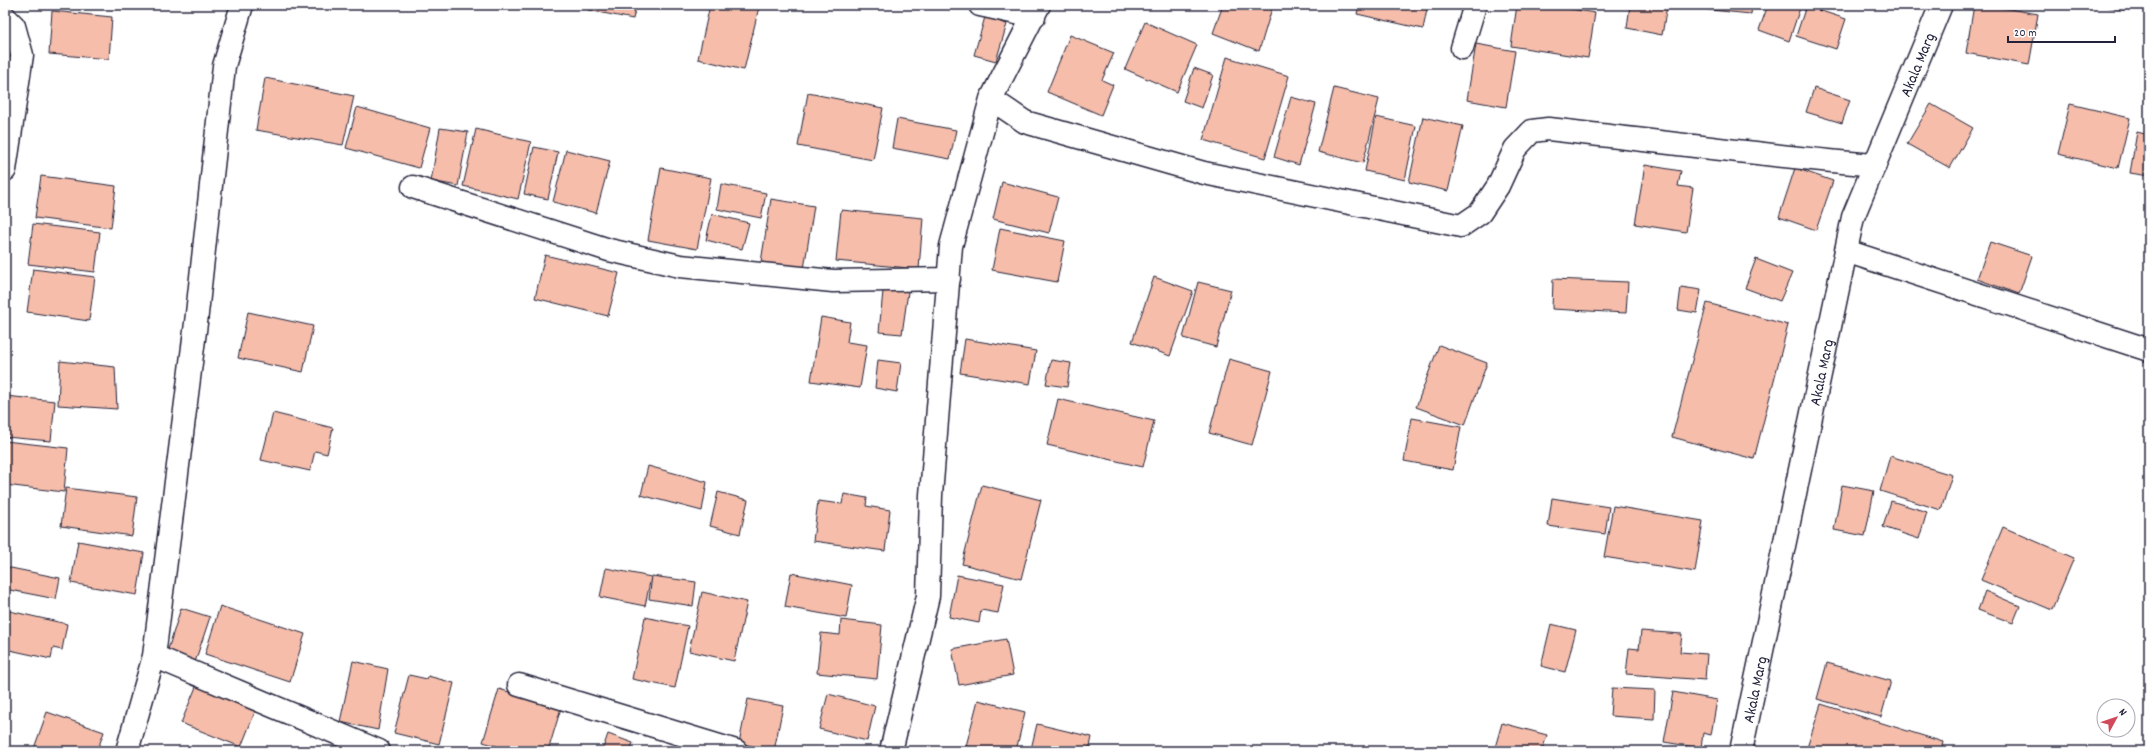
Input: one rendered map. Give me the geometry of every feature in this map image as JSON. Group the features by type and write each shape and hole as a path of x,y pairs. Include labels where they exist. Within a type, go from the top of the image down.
{"street":[{"path":"127,751 154,656 196,323 224,66 242,5"},
{"path":"891,751 928,596 931,495 951,246 991,99 1036,11 980,5"},
{"path":"1462,48 1475,5"},
{"name":"Akala Marg","path":"1740,751 1853,217 1940,5"},
{"path":"5,17 14,26 22,54 5,170"},
{"path":"991,99 1025,122 1204,173 1461,226 1480,213 1498,186 1515,149 1532,131 1543,130 1875,165"},
{"path":"413,187 609,250 680,266 833,281 949,279"},
{"path":"1846,251 2149,350"},
{"path":"154,656 378,751"},
{"path":"519,685 736,751"}],"building":[{"path":"589,5 636,5 633,19 588,10"},
{"path":"710,5 750,5 759,7 744,70 698,59"},
{"path":"1223,5 1273,5 1259,51 1213,33"},
{"path":"1359,5 1428,5 1423,29 1357,14"},
{"path":"1517,5 1546,5 1595,13 1588,58 1511,46"},
{"path":"1630,5 1667,6 1662,35 1627,28"},
{"path":"1700,5 1752,5 1751,14 1700,9"},
{"path":"1768,5 1801,5 1789,41 1759,30"},
{"path":"1974,5 1986,5 2038,14 2029,65 1966,53"},
{"path":"2100,5 2125,5 2124,10"},
{"path":"1806,6 1846,19 1836,49 1796,36"},
{"path":"52,11 112,17 109,59 49,54"},
{"path":"985,17 1007,24 996,61 974,55"},
{"path":"1145,22 1197,45 1177,92 1125,69"},
{"path":"1070,35 1114,53 1102,80 1113,85 1101,115 1047,92"},
{"path":"1476,44 1515,51 1506,107 1467,100"},
{"path":"1227,57 1289,76 1265,158 1203,140"},
{"path":"1194,68 1213,75 1202,108 1183,101"},
{"path":"265,78 354,96 343,145 256,130"},
{"path":"1334,88 1379,99 1363,163 1318,152"},
{"path":"1814,88 1850,100 1842,123 1806,112"},
{"path":"808,93 883,108 873,160 798,146"},
{"path":"1291,97 1316,104 1299,165 1274,157"},
{"path":"1931,104 1973,128 1950,168 1907,144"},
{"path":"2070,104 2130,118 2118,168 2058,154"},
{"path":"357,107 430,128 419,168 346,148"},
{"path":"1376,117 1416,126 1405,180 1365,171"},
{"path":"1423,117 1463,126 1448,191 1409,182"},
{"path":"897,119 956,130 950,159 892,148"},
{"path":"440,128 468,132 458,186 431,181"},
{"path":"476,129 531,142 518,199 463,186"},
{"path":"2137,132 2149,135 2149,176 2130,173"},
{"path":"534,147 558,152 548,199 524,194"},
{"path":"566,150 610,161 596,213 553,202"},
{"path":"1645,165 1681,171 1678,186 1693,188 1686,232 1635,224"},
{"path":"661,168 711,178 697,249 648,240"},
{"path":"1795,168 1833,181 1816,230 1779,217"},
{"path":"41,176 116,186 111,228 35,218"},
{"path":"1002,182 1058,197 1049,233 993,219"},
{"path":"721,184 766,193 761,218 717,209"},
{"path":"771,199 814,206 804,269 761,262"},
{"path":"841,210 923,218 919,269 836,261"},
{"path":"712,214 749,223 742,249 706,240"},
{"path":"33,224 100,232 95,272 28,264"},
{"path":"1000,228 1065,241 1057,282 992,270"},
{"path":"1990,242 2032,256 2019,294 1977,279"},
{"path":"545,255 619,273 608,316 535,298"},
{"path":"1756,259 1792,273 1780,301 1745,288"},
{"path":"33,269 95,277 89,321 27,312"},
{"path":"1154,277 1193,291 1170,356 1132,342"},
{"path":"1553,279 1628,282 1626,313 1552,309"},
{"path":"884,281 909,285 902,334 879,332"},
{"path":"1198,282 1231,290 1216,347 1183,338"},
{"path":"1681,287 1701,290 1697,313 1678,310"},
{"path":"1707,303 1788,325 1754,459 1672,437"},
{"path":"248,312 313,326 303,372 238,358"},
{"path":"821,317 850,322 847,342 867,345 860,388 811,381"},
{"path":"965,339 1036,351 1030,384 960,373"},
{"path":"1439,345 1487,363 1465,425 1416,407"},
{"path":"1229,359 1272,371 1252,445 1209,433"},
{"path":"878,360 901,363 897,392 875,388"},
{"path":"1051,360 1071,363 1067,387 1046,384"},
{"path":"60,361 115,367 117,409 58,405"},
{"path":"5,396 55,401 51,441 5,437"},
{"path":"1058,399 1154,421 1143,467 1047,445"},
{"path":"273,413 333,428 327,454 315,451 310,471 261,460"},
{"path":"1412,418 1461,427 1453,470 1404,461"},
{"path":"5,441 68,448 64,492 5,485"},
{"path":"1890,456 1952,475 1941,510 1880,491"},
{"path":"648,466 707,482 702,511 641,495"},
{"path":"982,485 1041,500 1021,579 962,564"},
{"path":"1842,485 1874,491 1865,536 1834,530"},
{"path":"66,488 137,497 132,536 61,526"},
{"path":"718,492 748,500 740,534 710,526"},
{"path":"844,494 867,498 866,506 890,510 885,551 813,541 818,501 842,504"},
{"path":"1552,498 1609,507 1605,534 1548,526"},
{"path":"1891,501 1927,512 1919,539 1883,527"},
{"path":"1613,506 1703,521 1695,572 1604,557"},
{"path":"2003,527 2074,558 2052,610 1981,580"},
{"path":"78,541 144,553 137,595 71,583"},
{"path":"6,567 60,578 56,599 5,589"},
{"path":"606,568 651,577 645,606 600,597"},
{"path":"791,573 852,585 846,618 785,607"},
{"path":"957,575 1004,584 998,613 981,610 979,623 949,617"},
{"path":"652,576 696,582 693,606 649,599"},
{"path":"1985,591 2020,606 2013,623 1978,610"},
{"path":"702,592 747,602 734,661 689,651"},
{"path":"220,606 305,634 290,682 205,654"},
{"path":"181,608 210,617 194,665 166,656"},
{"path":"5,610 67,624 62,650 53,648 51,659 5,649"},
{"path":"645,617 688,626 675,688 632,679"},
{"path":"841,620 882,625 877,679 817,673 821,633 840,635"},
{"path":"1551,624 1576,630 1565,672 1541,666"},
{"path":"1641,631 1682,634 1680,652 1707,654 1705,680 1626,674 1629,648 1639,649"},
{"path":"1006,639 1013,675 959,685 952,649"},
{"path":"353,661 388,669 378,730 340,722"},
{"path":"1827,663 1891,681 1881,717 1817,699"},
{"path":"409,675 427,679 428,676 454,683 439,744 394,733"},
{"path":"198,682 257,707 241,747 181,723"},
{"path":"1612,688 1655,690 1654,719 1610,716"},
{"path":"499,689 561,708 548,751 513,751 483,742"},
{"path":"1673,692 1717,700 1711,735 1703,733 1701,748 1664,742"},
{"path":"828,694 875,706 867,741 819,729"},
{"path":"748,699 783,706 774,751 739,743"},
{"path":"978,700 1025,712 1016,751 984,751 966,746"},
{"path":"1821,704 1943,742 1941,751 1888,751 1875,747 1874,751 1806,751"},
{"path":"47,712 104,732 97,751 33,751"},
{"path":"1502,723 1547,735 1542,751 1494,751"},
{"path":"1037,724 1092,737 1089,751 1038,751 1031,749"},
{"path":"608,734 633,743 630,751 602,751"}]}
